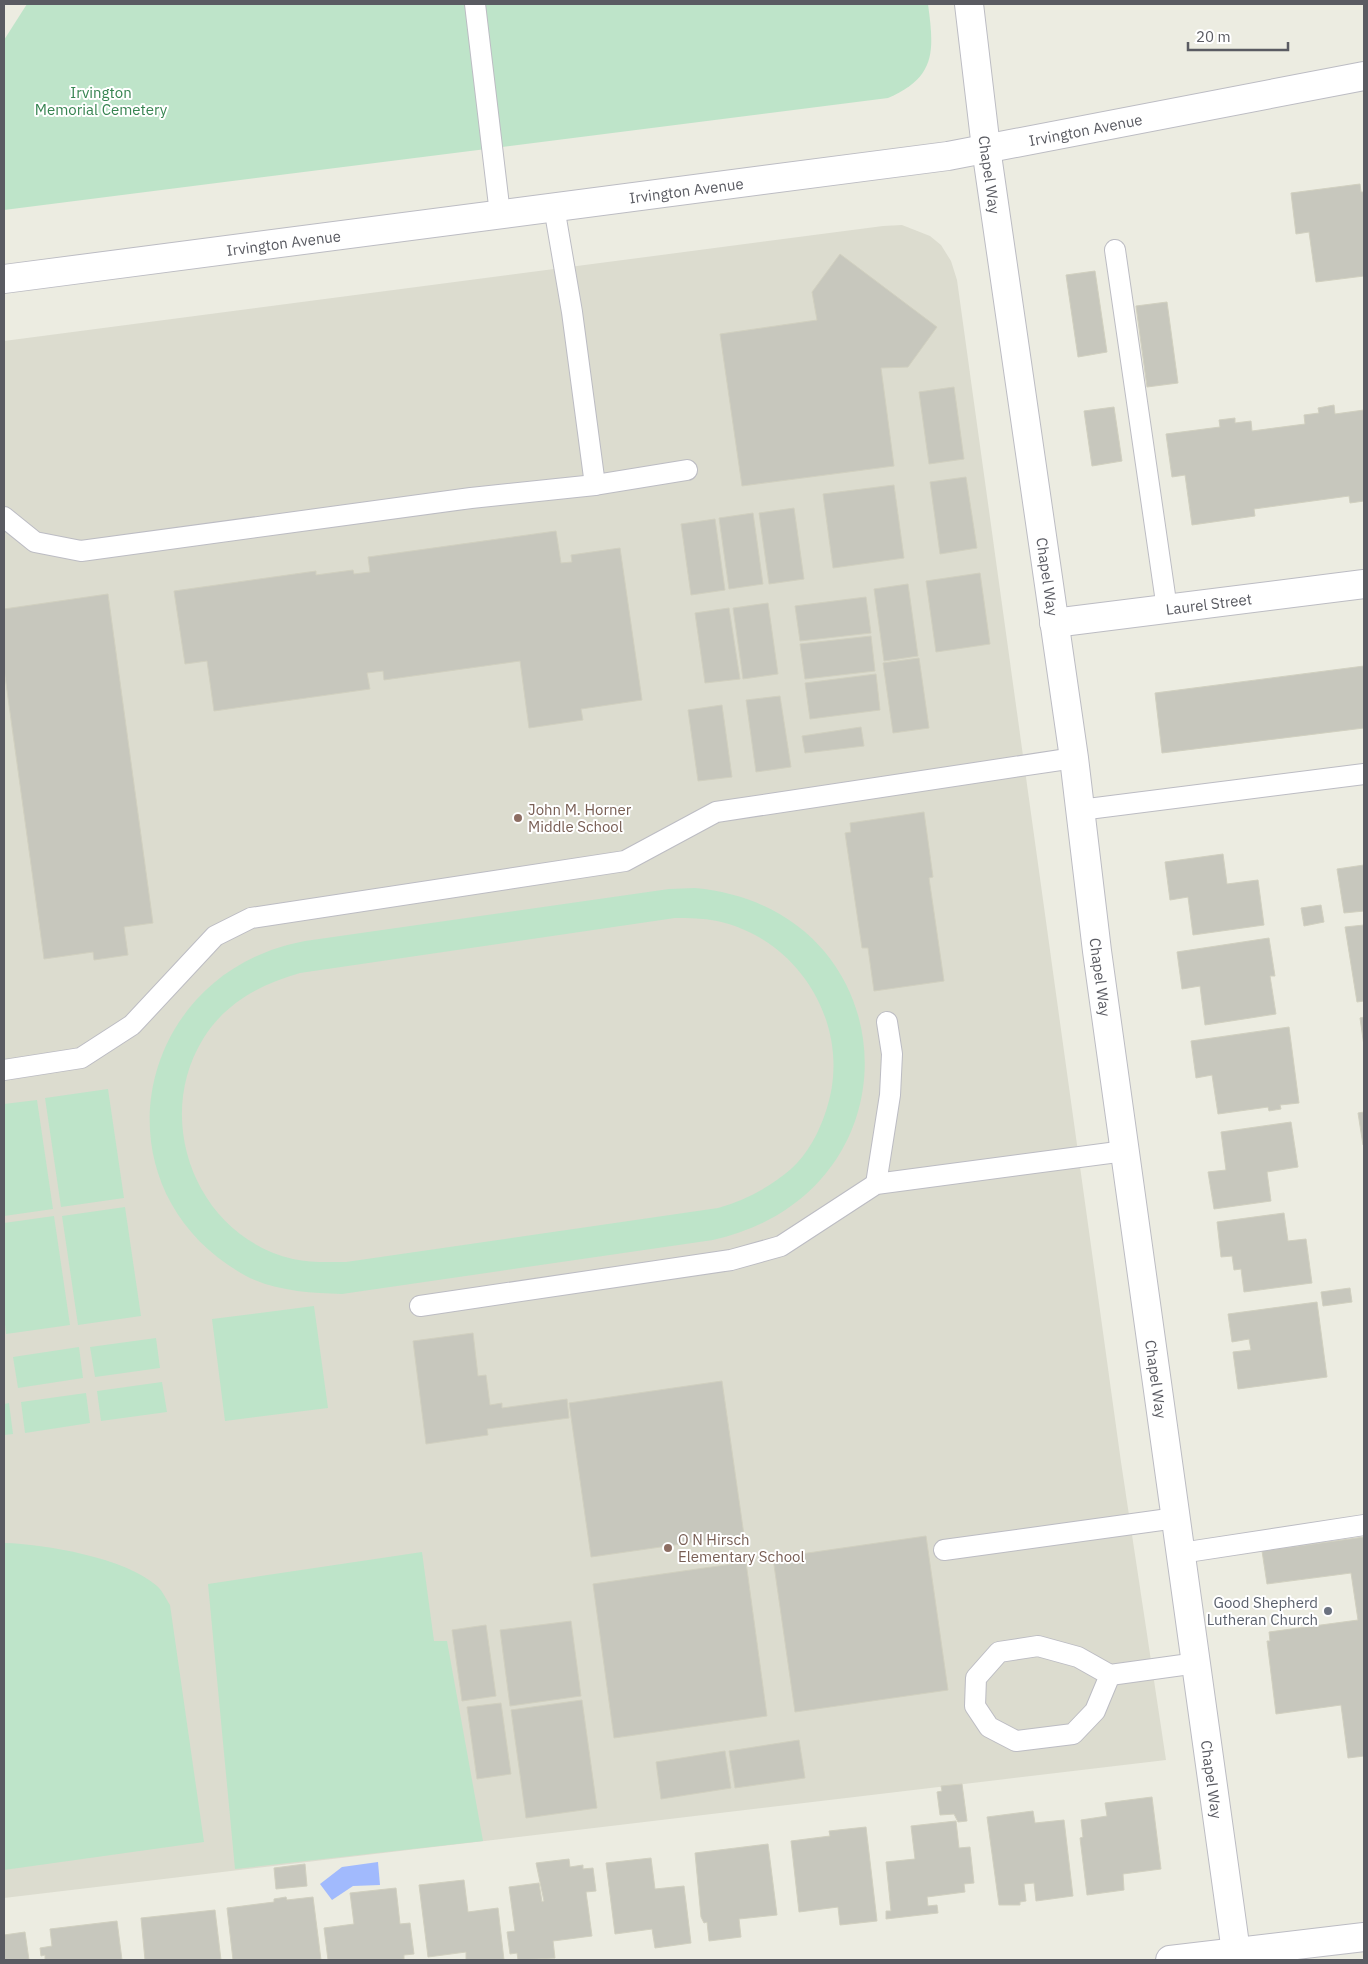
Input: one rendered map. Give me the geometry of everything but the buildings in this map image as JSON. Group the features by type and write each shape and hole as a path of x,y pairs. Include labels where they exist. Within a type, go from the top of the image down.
{"street":[{"name":"Chapel Way","path":"969,4 986,148 1074,758 1125,1151 1236,1952"},
{"name":"Irvington Avenue","path":"4,279 948,156 1364,76"},
{"name":"Laurel Street","path":"1054,623 1364,584"},
{"path":"1170,1960 1364,1937"}],"lane":[{"path":"475,4 500,214"},
{"path":"554,207 569,294 595,485"},
{"path":"1115,250 1167,609"},
{"path":"4,517 35,542 81,551 471,498 595,485 687,470"},
{"path":"4,1070 81,1058 132,1025 215,936 250,918 625,861 716,812 1074,758"},
{"path":"1080,810 1364,774"},
{"path":"876,1184 890,1095 892,1054 887,1022"},
{"path":"420,1306 731,1260 781,1246 876,1184 1125,1151"},
{"path":"944,1550 1176,1518"},
{"path":"1181,1553 1364,1525"},
{"path":"1110,1675 1095,1711 1073,1734 1016,1741 989,1727 975,1706 976,1678 999,1652 1038,1646 1078,1657 1110,1675 1197,1663"}],"shaded area":[{"name":"John M. Horner Middle School","path":"902,225 930,236 941,245 951,261 957,280 1121,1462 1166,1760 4,1898 4,341"}],"green space":[{"name":"Irvington Memorial Cemetery","path":"27,4 928,4 931,48 929,60 924,71 916,81 888,98 4,210 4,40"},
{"path":"695,888 766,907 818,945 851,996 864,1054 858,1113 830,1168 782,1212 713,1240 342,1294 305,1292 257,1281 246,1276 197,1239 166,1192 151,1141 152,1089 169,1039 201,995 246,961 305,941 669,889","holes":["675,918 717,921 747,931 773,947 796,967 814,992 826,1020 833,1049 833,1080 826,1111 816,1135 803,1157 783,1176 765,1188 718,1208 346,1262 319,1262 293,1259 260,1247 232,1227 209,1202 193,1172 184,1139 182,1105 188,1071 203,1039 212,1026 233,1005 258,989 300,973"]},
{"path":"108,1089 124,1198 61,1207 45,1098"},
{"path":"37,1100 53,1209 4,1216 4,1104"},
{"path":"125,1207 141,1316 78,1325 62,1216"},
{"path":"54,1216 70,1325 6,1334 4,1315 4,1223"},
{"path":"314,1306 328,1408 225,1421 212,1319"},
{"path":"156,1338 160,1368 95,1377 90,1347"},
{"path":"79,1347 83,1378 18,1388 13,1357"},
{"path":"162,1382 167,1412 101,1421 97,1391"},
{"path":"86,1393 90,1423 25,1433 21,1402"},
{"path":"9,1403 13,1434 4,1435 4,1404"},
{"path":"4,1543 41,1546 106,1560 143,1576 162,1592 170,1605 204,1842 4,1870"},
{"path":"422,1552 434,1641 447,1641 483,1841 235,1869 208,1584"}],"water":[{"path":"378,1862 380,1885 353,1886 332,1900 320,1884 342,1867"}],"place":[{"name":"John M. Horner Middle School","path":"518,818"},
{"name":"O N Hirsch Elementary School","path":"668,1548"},
{"name":"Good Shepherd Lutheran Church","path":"1328,1611"}]}
